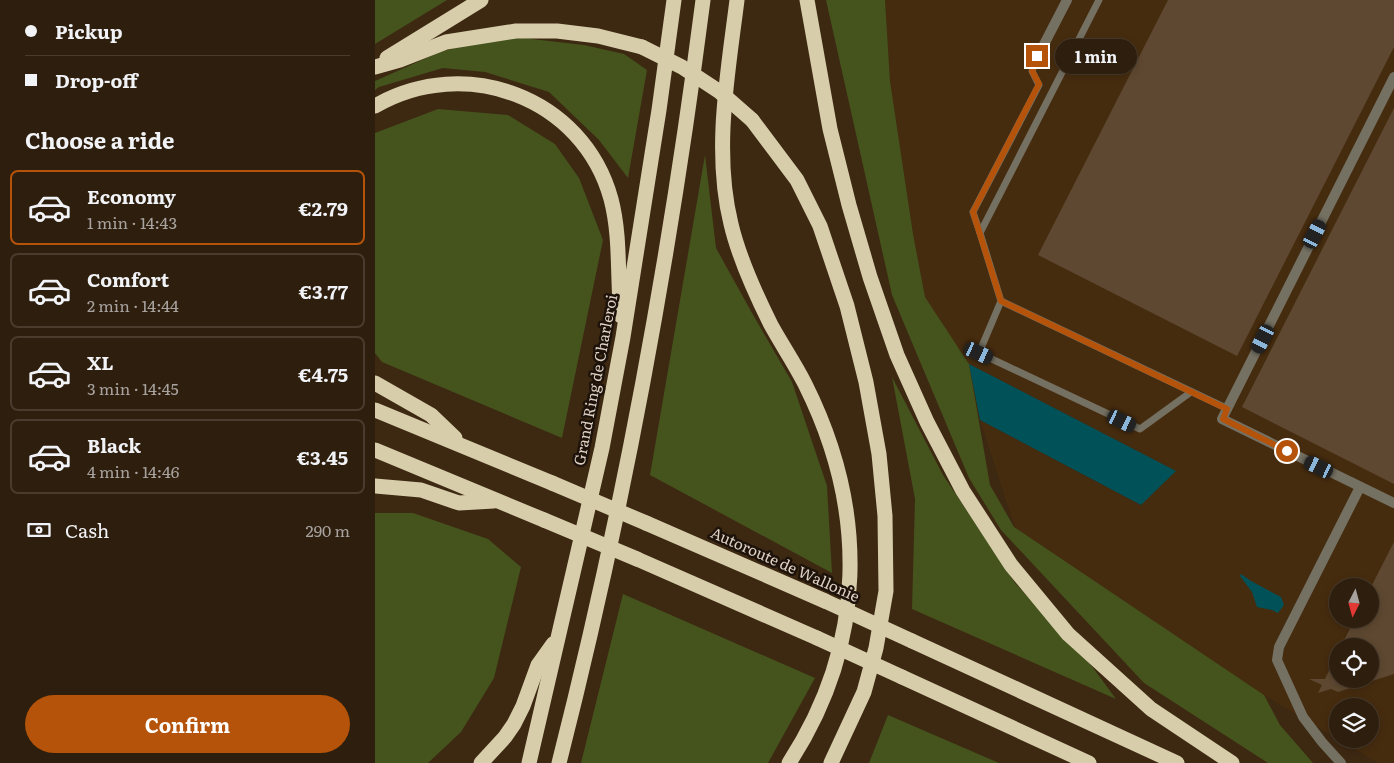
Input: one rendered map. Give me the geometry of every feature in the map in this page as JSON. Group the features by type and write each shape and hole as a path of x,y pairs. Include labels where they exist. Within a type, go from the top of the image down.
{"highway":[{"path":"375,66 481,0"},
{"name":"Grand Ring de Charleroi","path":"529,763 602,448 623,337 659,110 674,0"},
{"path":"559,763 594,618 649,352 688,116 703,0"},
{"path":"737,0 727,75 722,142 724,182 731,224 747,273 771,323 805,384 827,434 841,478 849,529 851,583 844,637 832,678 799,748 789,763"},
{"path":"807,0 830,129 870,277 897,355 927,422 963,491 1011,564 1068,634 1151,709 1232,763"},
{"path":"375,66 400,60 446,42 516,31 557,31 598,36 643,48 682,67 720,92 752,120 797,180 820,226 847,306 866,382 879,454 885,516 886,591 876,648 864,692 831,763"},
{"path":"375,106 395,96 425,86 459,83 476,84 510,92 527,99 557,118 571,130 594,159 604,178 611,198 617,234 618,290 623,337"},
{"path":"375,383 431,415 461,445"},
{"name":"Autoroute de Wallonie","path":"375,410 552,483 825,601 1177,763"},
{"path":"375,450 637,559 817,638 1089,763"},
{"path":"375,486 421,490 459,503 498,500"},
{"path":"481,763 505,737 514,724 523,706 538,665 557,639"}],"street":[{"path":"1037,56 1067,0"},
{"path":"1394,76 1223,419 1394,503"},
{"path":"1341,763 1303,717 1277,660 1279,646 1360,487"}],"lane":[{"path":"980,233 1099,0"},
{"path":"1037,56 1032,71 1039,84 973,212 1001,301 979,353 1139,429 1191,392"},
{"path":"1001,301 1227,409"}],"shaded area":[{"path":"885,0 1394,0 1394,763 1378,763 1353,748 1379,748 1379,698 1329,698 1329,734 1264,695 1015,528 980,420 1140,505 1176,471 969,364 925,297 913,234 890,81"}],"green space":[{"path":"375,0 447,0 375,44"},
{"path":"826,0 885,0 890,81 913,234 925,297 969,364 990,485 1014,527 1264,695 1280,725 1313,763 1268,763 1144,683 1001,530 969,478 892,295"},
{"path":"523,38 584,45 624,54 647,70 628,178 599,140 549,92 485,72 443,68 379,87 375,90 375,81 442,51 491,40"},
{"path":"438,109 508,115 555,144 579,178 603,240 562,438 382,362 375,353 375,133"},
{"path":"705,155 716,248 792,382 827,486 832,573 650,475"},
{"path":"892,377 943,475 1015,583 1091,665 1116,699 912,609 915,499"},
{"path":"375,513 413,513 488,539 521,567 494,678 461,732 428,763 375,763"},
{"path":"623,594 815,678 768,763 581,763"},
{"path":"888,715 999,763 869,763"}],"water":[{"path":"969,364 1176,471 1141,505 980,420"},
{"path":"1241,574 1281,597 1284,605 1278,613 1257,607 1252,592 1240,576"}],"building":[{"path":"1168,0 1394,0 1394,47 1237,356 1038,255"},
{"path":"1394,108 1394,484 1242,407"},
{"path":"1394,542 1394,674 1379,679 1379,638 1345,638 1350,628 1379,628 1379,578 1376,578"},
{"path":"1329,671 1329,688 1350,688 1338,692 1331,689 1318,693 1322,685 1309,679 1325,679"}],"route":[{"path":"1037,56 1032,71 1039,84 973,212 1001,301 1227,409 1223,419 1287,451"}]}
